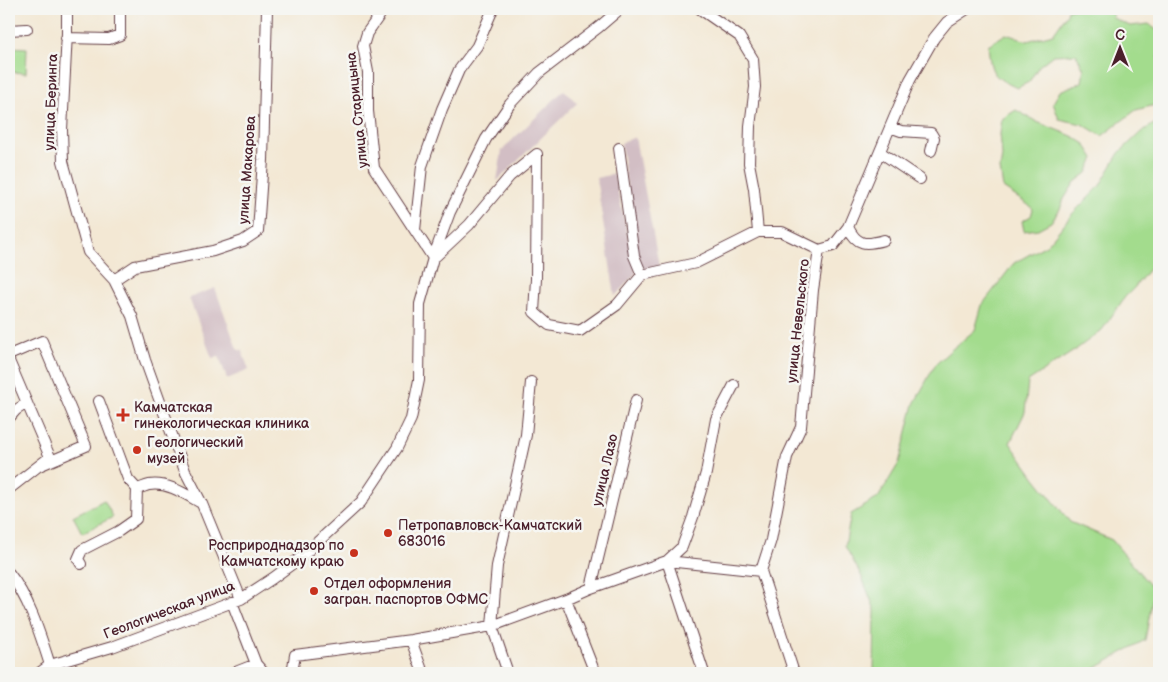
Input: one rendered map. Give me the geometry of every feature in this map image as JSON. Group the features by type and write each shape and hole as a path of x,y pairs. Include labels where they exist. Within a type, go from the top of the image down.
{"street":[{"name":"улица Беринга","path":"67,9 62,130 63,161 88,252 114,280"},
{"path":"66,38 109,39 120,35 120,9"},
{"name":"улица Макарова","path":"114,280 134,266 213,251 243,241 258,231 263,160 267,9"},
{"name":"улица Старицына","path":"384,9 367,33 363,46 368,72 368,111 374,168 433,258"},
{"path":"415,230 422,166 442,109 459,70 476,46 493,9"},
{"name":"Геологическая улица","path":"39,673 50,665 112,647 237,601 299,559 361,502 397,448 411,420 419,380 420,304 433,258 450,212 486,138 510,104 539,73 620,9"},
{"path":"700,9 739,36 753,59 755,87 750,126 749,163 754,189 758,232"},
{"name":"улица Невельского","path":"761,571 771,540 787,457 801,427 813,290 819,250 833,246 848,227 910,80 934,38 947,22 967,9"},
{"path":"9,30 27,29"},
{"path":"890,127 901,131 931,134 934,138 931,151"},
{"path":"619,148 634,256 642,275"},
{"path":"880,152 920,179"},
{"path":"433,258 469,226 510,176 536,154 536,279 534,312 549,324 580,330 617,305 642,275 696,263 758,232 782,232 819,250"},
{"path":"848,227 853,238 865,243 884,240"},
{"path":"114,280 132,316 145,360 185,472 202,504 237,601 256,664 264,673"},
{"path":"9,355 42,341 86,446 39,466"},
{"path":"9,360 50,458 9,489"},
{"path":"508,673 492,626 497,566 526,435 530,382"},
{"path":"292,673 294,654 411,640 492,626 667,561 682,547 706,474 716,419 734,385"},
{"path":"81,564 78,559 82,550 136,520 137,489 128,479 99,400"},
{"name":"улица Лазо","path":"591,588 636,400"},
{"path":"9,418 26,403"},
{"path":"137,489 150,485 166,486 202,504"},
{"path":"667,561 761,571 794,673"},
{"path":"667,561 704,673"},
{"path":"9,573 18,584 37,627 50,665"},
{"path":"566,599 595,673"},
{"path":"411,640 423,673"},
{"path":"233,673 256,664"}],"shaded area":[{"path":"564,90 577,103 497,181 502,150"},
{"path":"635,137 659,266 643,270 636,254 621,143"},
{"path":"614,174 636,273 615,296 596,178"},
{"path":"215,288 237,349 242,351 249,370 227,379 219,356 212,358 189,298"}],"green space":[{"path":"1068,9 1111,9 1113,18 1130,26 1149,24 1159,32 1159,104 1136,110 1102,136 1082,124 1059,119 1053,103 1060,91 1082,82 1084,69 1076,54 1053,55 1039,66 1029,82 1017,88 997,77 990,62 988,45 1006,34 1027,41 1053,34 1067,14"},
{"path":"9,47 27,48 26,73 9,72"},
{"path":"1016,110 1085,144 1094,158 1087,173 1075,182 1051,222 1038,229 1024,231 1022,221 1031,216 1033,209 1003,188 1000,169 1002,119"},
{"path":"1154,124 1159,124 1159,248 1154,263 1125,297 1102,330 1028,381 1025,412 1010,443 1070,522 1112,540 1154,590 1145,640 1090,673 877,673 874,669 875,610 861,575 845,546 851,514 878,498 899,463 914,404 935,365 975,330 982,305 1014,263 1048,244 1073,213 1099,187 1119,153 1141,132"},
{"path":"104,500 113,517 82,533 73,516"}],"place":[{"name":"Камчатская гинекологическая клиника","path":"123,415"},
{"name":"Геологический музей","path":"137,450"},
{"name":"Петропавловск-Камчатский 683016","path":"388,533"},
{"name":"Росприроднадзор по Камчатскому краю","path":"354,553"},
{"name":"Отдел оформления загран. паспортов ОФМС","path":"314,591"}]}
